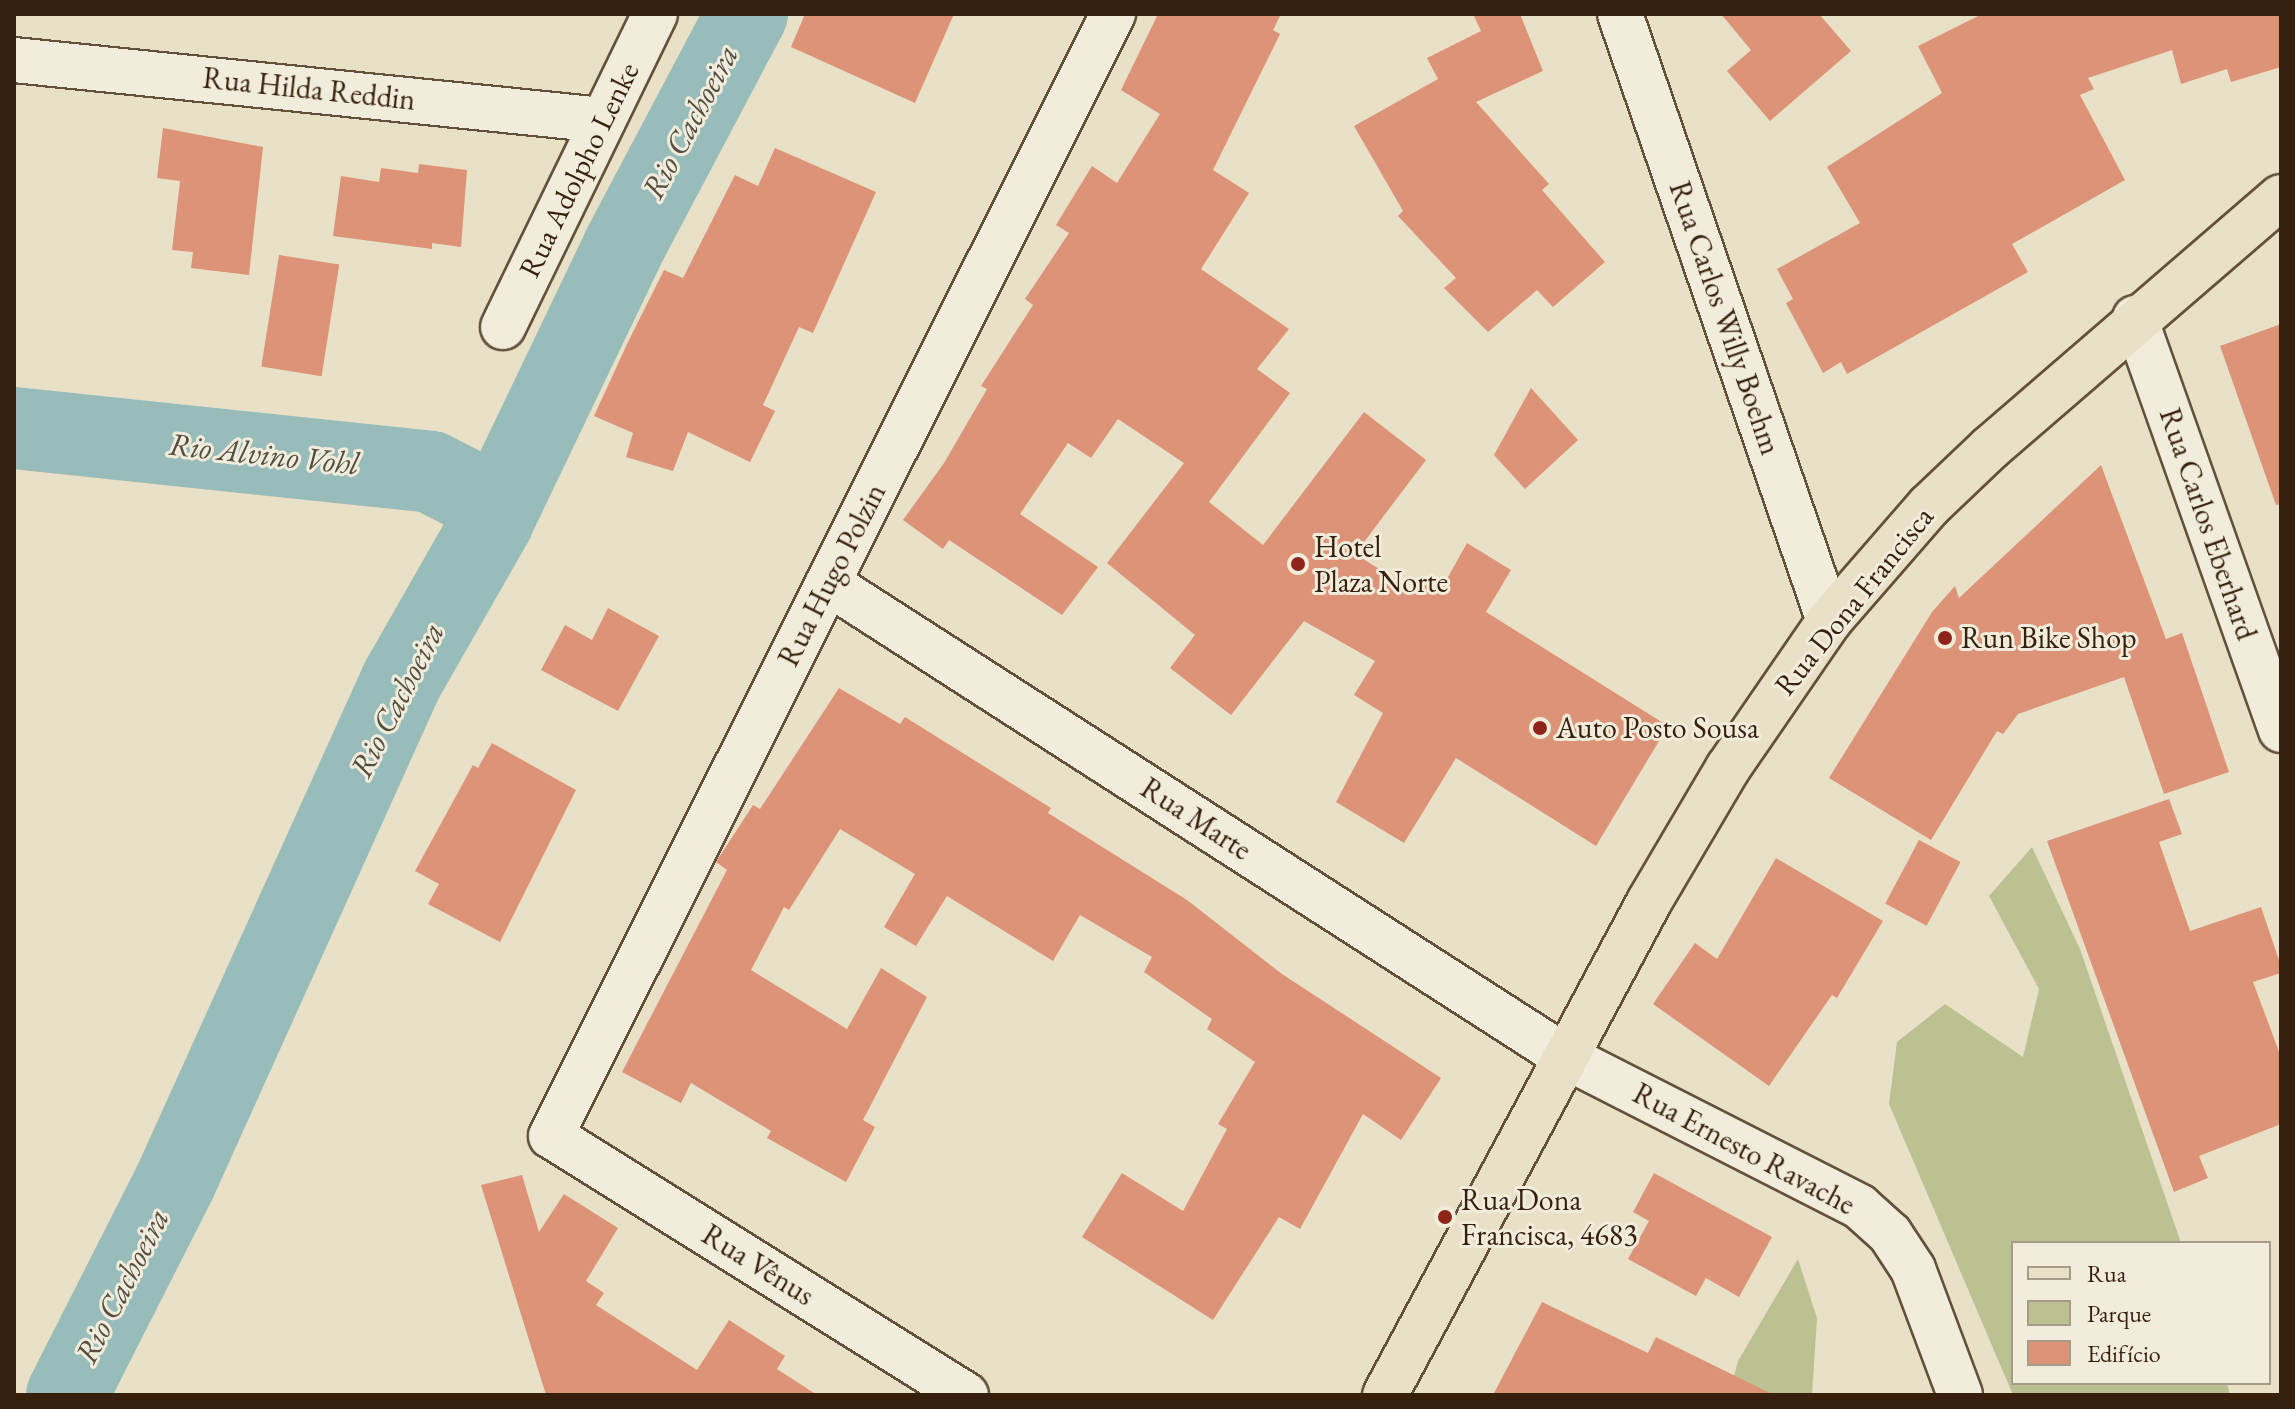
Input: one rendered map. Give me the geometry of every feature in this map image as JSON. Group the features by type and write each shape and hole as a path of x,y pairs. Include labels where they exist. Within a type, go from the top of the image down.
{"main road":[{"name":"Rua Dona Francisca","path":"1385,1395 1564,1056 1728,768 1829,621 1929,506 2135,318 2281,197"}],"street":[{"name":"Rua Adolpho Lenke","path":"503,327 655,14"},
{"name":"Rua Hugo Polzin","path":"551,1136 1113,14"},
{"name":"Rua Carlos Willy Boehm","path":"1620,14 1829,621"},
{"name":"Rua Hilda Reddin","path":"14,60 603,120"},
{"name":"Rua Carlos Eberhard","path":"2135,318 2281,730"},
{"name":"Rua Marte","path":"828,583 1564,1056"},
{"name":"Rua Ernesto Ravache","path":"1564,1056 1860,1207 1890,1234 1913,1269 1960,1395"},
{"name":"Rua Vênus","path":"551,1136 966,1395"}],"green space":[{"path":"2032,847 2080,949 2180,1241 2011,1241 2011,1385 2228,1385 2230,1395 2013,1395 1889,1104 1897,1042 1945,1004 2023,1057 2039,989 1989,896"},
{"path":"1798,1259 1817,1318 1812,1395 1729,1395 1738,1361"}],"building":[{"path":"805,14 954,14 915,103 791,47"},
{"path":"1158,14 1281,14 1273,30 1280,34 1213,170 1249,193 1201,269 1289,329 1257,369 1290,393 1209,502 1263,545 1364,412 1426,460 1355,554 1418,593 1427,577 1443,586 1467,543 1511,570 1486,612 1668,726 1596,846 1456,758 1404,843 1336,802 1383,713 1354,695 1375,661 1304,621 1231,715 1170,668 1195,635 1107,563 1184,463 1118,419 1091,458 1068,443 1020,514 1098,567 1062,615 949,540 943,549 903,520 944,463 987,389 981,386 1033,305 1025,299 1069,233 1056,225 1092,166 1117,183 1160,114 1121,90"},
{"path":"1473,14 1520,14 1543,71 1476,102 1549,184 1542,190 1605,262 1553,307 1537,290 1488,332 1444,288 1456,278 1398,216 1403,211 1354,126 1438,79 1427,58 1481,31"},
{"path":"1721,14 1819,14 1851,51 1770,121 1727,71 1751,50"},
{"path":"1982,14 2281,14 2281,67 2231,82 2227,69 2181,84 2172,50 2088,78 2094,89 2080,95 2125,180 2012,244 2028,272 1847,374 1841,362 1823,373 1786,303 1793,299 1777,269 1860,223 1827,167 1942,93 1918,46"},
{"path":"163,128 263,147 249,275 191,268 193,252 172,250 180,181 157,178"},
{"path":"775,148 876,192 813,333 799,327 763,405 775,411 750,462 688,432 673,471 626,457 633,433 594,416 628,342 664,270 683,278 735,175 758,186"},
{"path":"419,164 467,170 461,247 432,243 432,249 333,236 341,176 379,182 381,168 418,173"},
{"path":"279,255 339,265 322,376 261,367"},
{"path":"2281,324 2281,504 2276,505 2220,346"},
{"path":"1531,388 1578,440 1525,489 1494,455"},
{"path":"2101,465 2166,639 2182,633 2229,772 2164,794 2124,677 2018,714 2003,734 1997,731 1931,840 1829,778 1932,612 1955,586 1959,598"},
{"path":"608,608 659,636 618,711 541,670 565,625 592,640"},
{"path":"839,688 900,724 905,717 1051,808 1048,813 1187,900 1282,974 1441,1078 1401,1140 1363,1114 1300,1229 1279,1217 1213,1320 1082,1237 1122,1173 1183,1211 1227,1129 1218,1124 1255,1062 1207,1029 1212,1019 1144,972 1152,957 1080,915 1053,961 947,896 916,946 884,927 915,874 840,829 789,910 784,907 751,970 847,1029 881,968 927,997 863,1120 875,1127 846,1182 767,1138 771,1131 691,1083 681,1103 622,1072 727,870 716,862 753,805 760,809"},
{"path":"492,743 576,790 500,942 428,904 439,884 415,871 473,765 478,768"},
{"path":"2169,799 2182,834 2159,842 2190,931 2261,907 2281,966 2281,973 2253,982 2281,1057 2281,1124 2199,1156 2208,1178 2174,1192 2047,841"},
{"path":"1919,840 1960,862 1927,926 1885,904"},
{"path":"1776,858 1883,921 1837,998 1832,995 1769,1086 1653,1004 1695,943 1717,959"},
{"path":"1654,1173 1772,1237 1739,1297 1706,1278 1696,1296 1628,1259 1649,1221 1633,1212"},
{"path":"522,1175 539,1232 564,1194 618,1228 586,1281 604,1293 596,1305 697,1370 729,1320 785,1356 777,1369 817,1395 546,1395 481,1185"},
{"path":"1542,1302 1648,1353 1656,1337 1774,1395 1493,1395"}],"waterway":[{"name":"Rio Cachoeira","path":"67,1395 176,1180 402,680 492,522 623,248 747,14"},
{"name":"Rio Alvino Vohl","path":"14,428 431,472 480,497 492,522"}],"place":[{"name":"Hotel Plaza Norte","path":"1298,564"},
{"name":"Run Bike Shop","path":"1945,638"},
{"name":"Auto Posto Sousa","path":"1540,728"},
{"name":"Rua Dona Francisca, 4683","path":"1445,1217"}]}
